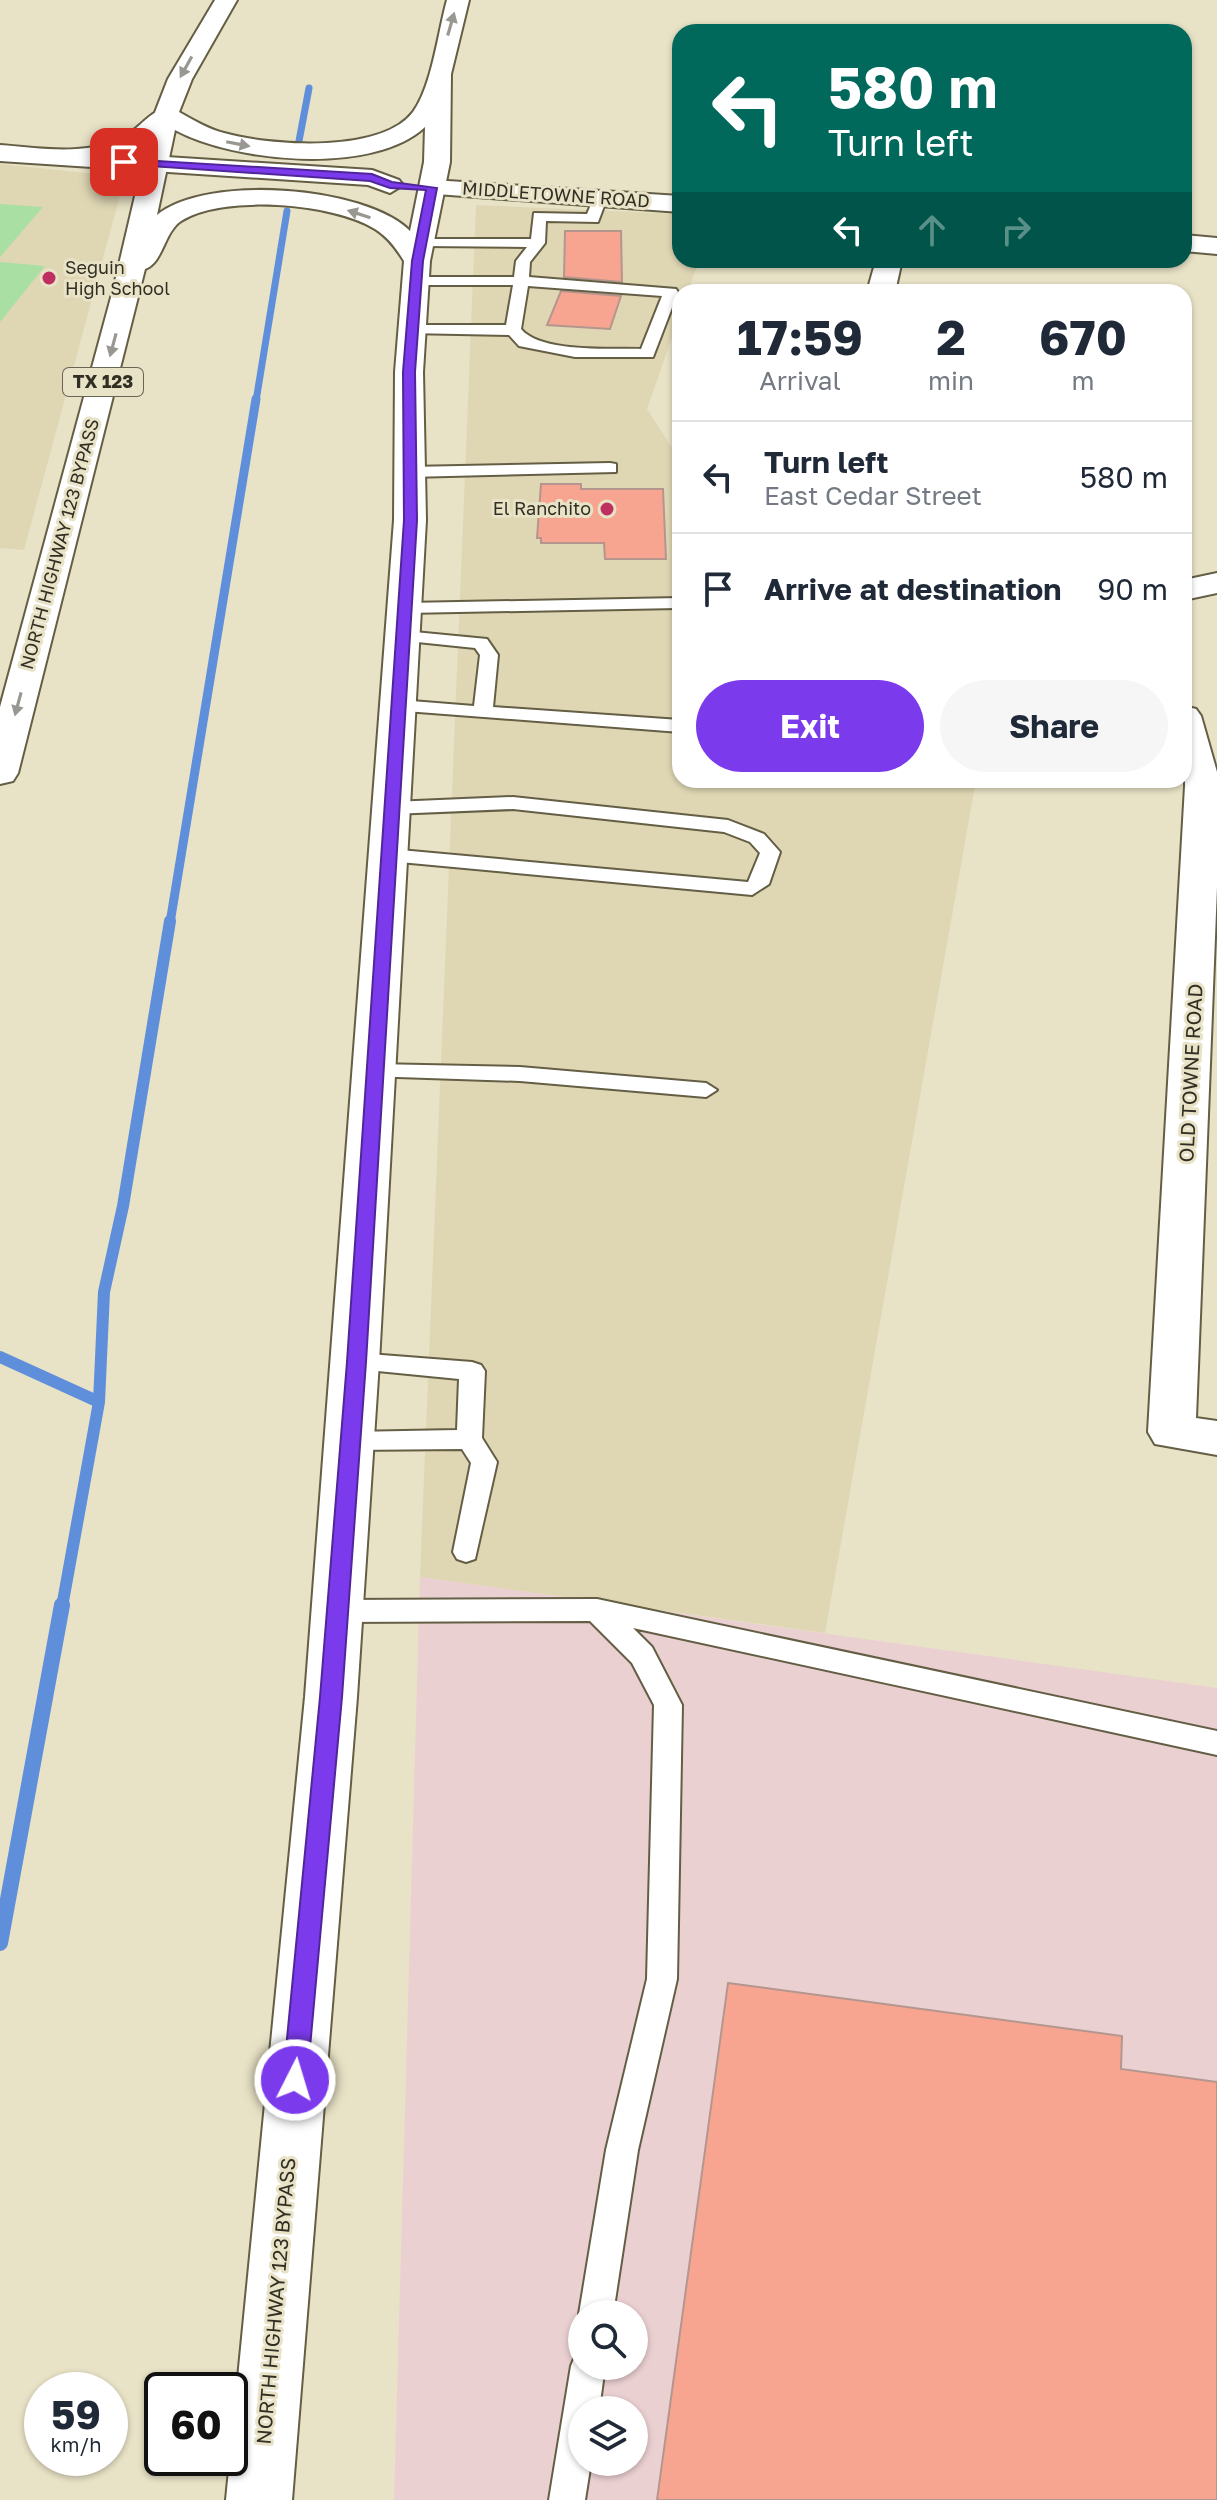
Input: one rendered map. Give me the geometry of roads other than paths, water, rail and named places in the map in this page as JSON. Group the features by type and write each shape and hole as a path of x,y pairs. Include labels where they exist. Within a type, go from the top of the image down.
{"main road":[{"name":"NORTH HIGHWAY 123 BYPASS","path":"0,773 127,290 166,115 180,79 226,0"},
{"name":"NORTH HIGHWAY 123 BYPASS","path":"259,2500 338,1611 405,622 412,330 418,261 411,186 440,119 437,87 458,0"},
{"path":"0,153 66,158 121,148 166,115 215,139 245,146 342,148 371,143 411,128 423,116 437,87"},
{"name":"MIDDLETOWNE ROAD","path":"66,158 191,168 204,174 363,190 411,186 672,203"},
{"path":"127,290 166,220 196,205 223,201 290,201 359,212 396,231 418,261"},
{"path":"1192,244 1217,246"},
{"path":"1192,588 1217,583"},
{"name":"OLD TOWNE ROAD","path":"1192,738 1210,787 1204,1066 1172,1432 1217,1438"}],"lane":[{"path":"418,261 521,281 671,292 647,354 575,352 549,348 524,343 513,330 521,281 523,261 538,243 539,216 593,219 600,198"},
{"path":"418,261 538,243"},
{"path":"412,330 513,330"},
{"path":"409,472 610,468"},
{"path":"405,622 672,603"},
{"path":"405,622 481,643 489,655 483,712"},
{"path":"399,706 672,725"},
{"path":"389,855 752,889 759,884 770,852 757,838 728,826 513,803 392,808"},
{"path":"375,1071 520,1074 706,1090"},
{"path":"356,1362 390,1362 472,1371 469,1439 484,1462 466,1552"},
{"path":"350,1441 469,1439"},
{"path":"597,1610 642,1655 668,1705 662,1979 622,2150 598,2300"},
{"path":"338,1611 597,1610 1217,1743"},
{"path":"567,2500 586,2380"}],"waterway":[{"path":"299,141 309,88"},
{"path":"256,401 287,211"},
{"path":"170,923 256,399"},
{"path":"99,1402 104,1292 123,1206 170,921"},
{"path":"0,1357 99,1402"},
{"path":"62,1607 99,1402"},
{"path":"0,1943 62,1605"}],"place":[{"name":"Seguin High School","path":"49,278"},
{"name":"El Ranchito","path":"607,509"}]}
